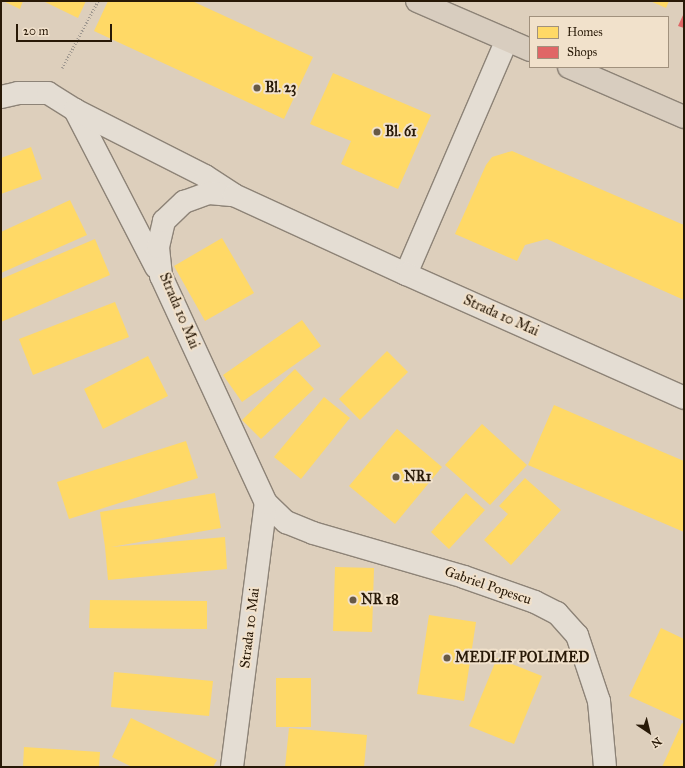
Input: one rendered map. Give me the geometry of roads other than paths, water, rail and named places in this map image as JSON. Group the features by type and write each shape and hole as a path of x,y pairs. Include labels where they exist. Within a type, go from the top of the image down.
{"main road":[{"path":"417,1 529,50"},
{"path":"572,68 684,117"}],"street":[{"path":"406,274 507,40"},
{"path":"1,97 18,93 48,93 75,110 205,176 234,195"},
{"path":"75,110 161,276"},
{"name":"Strada 10 Mai","path":"232,767 266,503 161,276 158,247 164,221 184,202 209,192 234,195 406,274 684,398"},
{"name":"Gabriel Popescu","path":"266,503 286,522 313,533 464,577 535,602 557,613 577,635 598,701 605,767"}],"place":[{"name":"Bl. 23","path":"257,88"},
{"name":"Bl. 61","path":"377,132"},
{"name":"NR1","path":"396,477"},
{"name":"NR 18","path":"353,600"},
{"name":"MEDLIF POLIMED","path":"447,658"}]}
